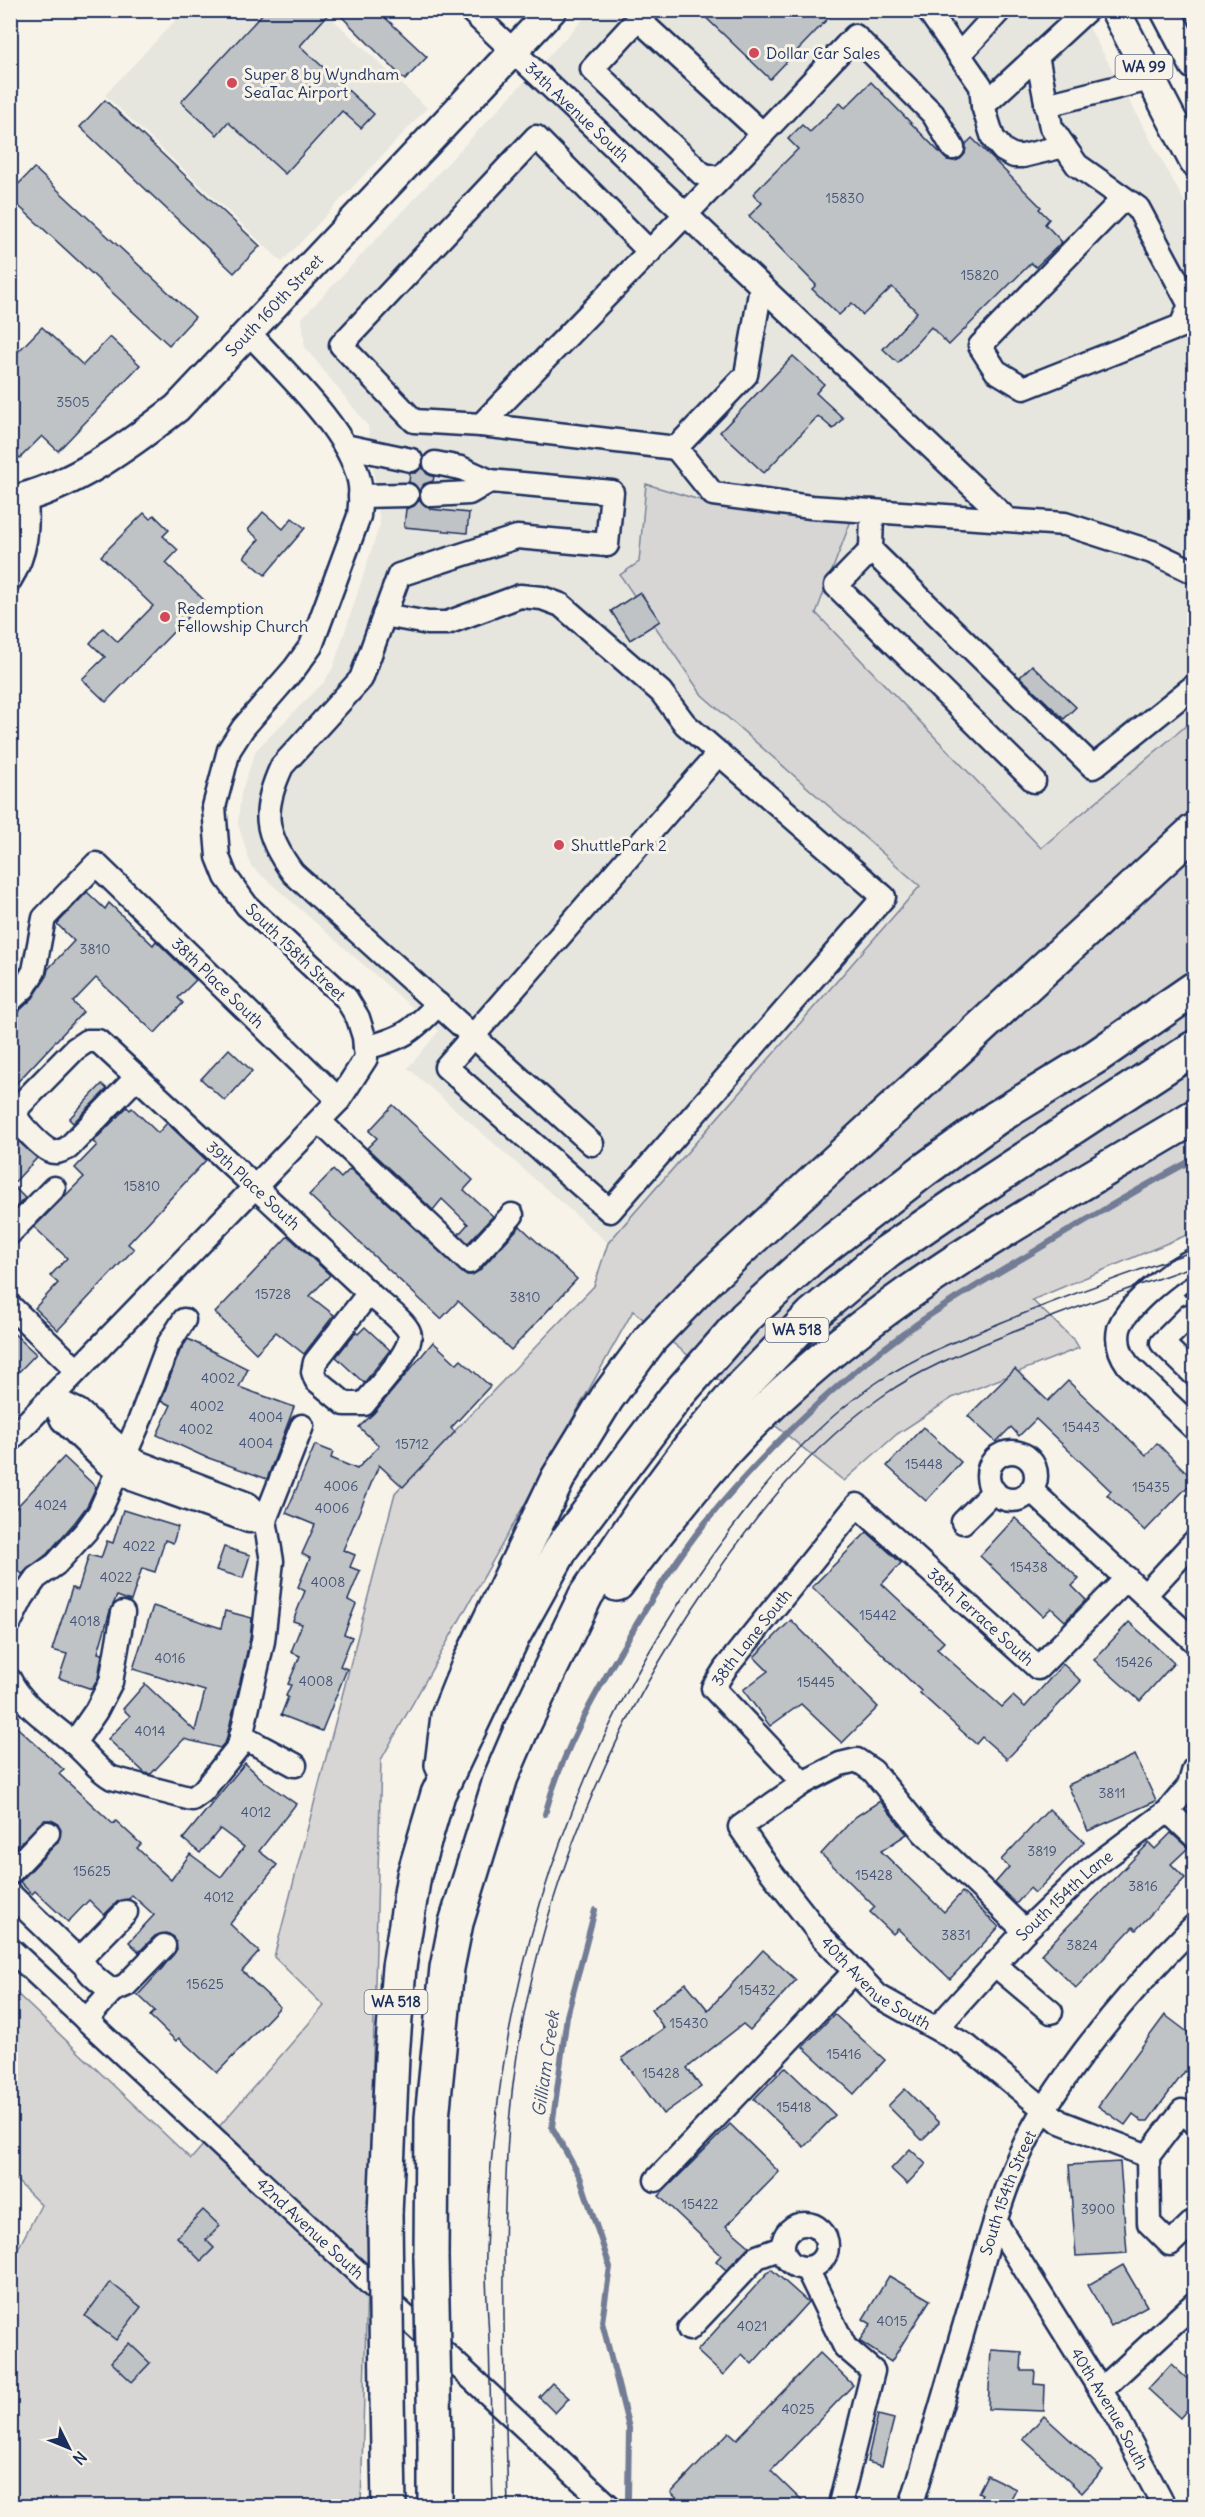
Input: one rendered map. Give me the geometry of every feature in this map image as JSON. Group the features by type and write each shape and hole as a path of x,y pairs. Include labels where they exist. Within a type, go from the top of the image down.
{"highway":[{"path":"438,1794 448,1716 508,1580 558,1478 607,1398 651,1338 707,1280 1194,831"},
{"name":"WA 518","path":"389,2506 385,2214 392,2058 399,1966 414,1875 438,1794 513,1636 563,1546 675,1398 745,1318 813,1257 923,1171 996,1118 1187,996"},
{"name":"WA 518","path":"435,2506 431,2257 432,2118 447,1968 456,1923 501,1777 586,1595 644,1509 690,1447 737,1392 812,1315 887,1252 1194,1048"},
{"path":"522,1728 617,1585 693,1486 761,1413 856,1330 954,1261 1194,1117"}],"main road":[{"name":"South 160th Street","path":"18,499 73,477 130,444 177,408 552,10"},
{"name":"WA 99","path":"1114,10 1194,162"},
{"name":"WA 99","path":"1165,10 1194,65"}],"street":[{"name":"34th Avenue South","path":"470,10 1007,519"},
{"path":"959,55 1000,10"},
{"path":"983,106 1087,10"},
{"path":"932,12 981,86 983,106 993,138 1002,150 1023,156 1064,146"},
{"path":"720,179 702,174 592,69 638,19 763,134"},
{"path":"481,425 685,216 855,36 933,114 953,148"},
{"path":"1037,56 1051,127 1077,165 1124,198 1138,208 1190,305 1181,326 1024,388 996,371 980,346 1124,198"},
{"path":"1046,105 1150,78"},
{"path":"650,252 536,137 341,345 414,420 481,425 676,448 713,494 811,507 1050,522 1083,529 1152,552 1194,572"},
{"path":"676,448 746,375 761,287"},
{"name":"South 158th Street","path":"249,333 330,423 352,457 360,496 359,516 311,646 243,728 229,750 214,807 218,857 226,877 247,906 346,998 358,1018 365,1048"},
{"path":"345,446 411,460"},
{"path":"435,464 461,468 490,481 612,492 607,545 517,537 399,574 361,679 282,766 274,783 268,809 270,835 279,854 293,873 592,1144"},
{"path":"432,495 469,493 490,481"},
{"path":"360,496 407,495"},
{"name":"South 160th Street","path":"10,580 26,547 28,523 18,499"},
{"path":"872,511 871,550 836,586 1035,781"},
{"path":"871,550 1093,767 1194,686"},
{"path":"384,615 428,623 447,622 520,596 542,598 561,605 661,692 685,724 719,753 884,897 610,1211 446,1067 719,753"},
{"name":"38th Place South","path":"10,1001 24,988 34,971 44,918 96,864 339,1100"},
{"path":"10,1440 339,1100 366,1058 365,1048 397,1039 408,1033 438,1004"},
{"name":"39th Place South","path":"137,1077 68,1148 58,1152 50,1151 19,1124 16,1116 19,1107 75,1049 87,1041 98,1041 137,1077 409,1330 411,1339 406,1351 364,1404 354,1406 345,1404 316,1380 313,1372 315,1362 369,1293"},
{"path":"319,1121 469,1262 512,1215"},
{"path":"10,1233 54,1188"},
{"path":"1194,1260 1176,1268 1163,1278 1136,1306 1123,1321 1118,1339 1122,1357 1128,1365 1194,1428"},
{"path":"10,1306 77,1370"},
{"path":"1194,1314 1189,1316 1162,1343 1194,1374"},
{"path":"10,1622 22,1598 36,1578 56,1564 99,1513 168,1345 184,1320"},
{"path":"52,1398 79,1411 121,1461 135,1461 248,1504 265,1520"},
{"path":"10,1680 29,1705 74,1743 91,1763 112,1778 192,1798 203,1791 239,1746 263,1641 272,1560 265,1520 302,1426"},
{"path":"1016,1452 1025,1456 1032,1462 1036,1472 1036,1482 1032,1490 1024,1497 1014,1500 1005,1499 994,1491 988,1478 994,1461 1000,1456 1016,1452"},
{"path":"1032,1490 1194,1641"},
{"path":"963,1522 994,1491"},
{"name":"38th Terrace South","path":"857,1505 1038,1668 1127,1578"},
{"name":"38th Lane South","path":"803,1783 712,1688 857,1505"},
{"path":"1145,1595 1194,1542"},
{"path":"74,1743 96,1711 111,1682 123,1613"},
{"path":"241,1736 295,1765"},
{"path":"803,1783 840,1764 858,1760 873,1771 923,1832 1025,1931"},
{"name":"South 154th Lane","path":"937,2028 1025,1931 1089,1870 1168,1811 1193,1782"},
{"name":"40th Avenue South","path":"803,1783 741,1827 771,1872 822,1937 878,1995 968,2046 1060,2122 1148,2156"},
{"path":"1168,1811 1194,1836"},
{"path":"10,1873 48,1833"},
{"path":"10,1894 112,1991"},
{"path":"82,1963 82,1957 126,1912"},
{"name":"South 154th Street","path":"912,2506 995,2221 1016,2165 1044,2109 1094,2037 1194,1926"},
{"path":"86,2020 112,1991 126,1986 164,1946"},
{"name":"42nd Avenue South","path":"10,1949 609,2506"},
{"path":"994,1964 1051,2012"},
{"path":"656,2180 855,1971"},
{"path":"1194,2122 1182,2111 1148,2156 1149,2223 1170,2244 1194,2221"},
{"name":"40th Avenue South","path":"995,2221 1116,2415 1164,2506"},
{"path":"802,2224 819,2229 825,2235 826,2253 822,2260 807,2269 790,2264 782,2248 787,2232 794,2226 802,2224"},
{"path":"689,2329 757,2257 782,2248"},
{"path":"807,2269 845,2347 873,2371 841,2500 845,2506"},
{"path":"1101,2391 1194,2304"}],"shaded area":[{"path":"323,10 427,108 282,262 105,95 184,11"},
{"path":"591,11 1080,11 1194,219 1194,798 1087,895 710,503 646,484 639,562 620,576 702,695 920,886 608,1243 408,1068 439,1031 251,866 238,824 241,793 256,750 324,682 333,668 380,524 368,426 305,347 302,318"},
{"path":"646,484 710,503 852,518 816,613 1041,848 1194,719 1194,1232 1032,1300 1075,1341 1079,1348 952,1398 897,1434 844,1481 633,1311 381,1760 361,2506 11,2506 10,2464 14,2460 10,2457 11,2262 41,2205 11,2175 11,1988 191,2159 324,2006 274,1957 395,1493 594,1286 608,1243 920,886 702,695 620,575 639,562"}],"building":[{"name":"Super 8 by Wyndham SeaTac Airport","path":"266,10 332,10 300,46 374,114 361,128 342,111 285,174 228,122 217,135 181,102"},
{"path":"335,10 377,10 427,57 405,80"},
{"name":"Dollar Car Sales","path":"698,10 836,10 770,79"},
{"path":"871,82 947,160 960,159 965,154 966,144 972,138 1041,207 1039,209 1049,219 1045,224 1062,242 1036,267 1031,263 949,345 931,327 898,363 883,349 917,312 892,287 863,315 852,303 839,315 812,289 816,285 749,216 762,203 753,194 798,149 788,139 802,125 810,132 840,103 845,108"},
{"path":"105,100 260,246 234,273 80,127"},
{"path":"34,168 195,317 169,345 10,198 10,193"},
{"path":"42,327 83,365 110,337 140,365 58,451 42,436 20,458 10,449 10,360"},
{"path":"793,356 824,384 816,393 843,418 833,429 818,416 764,473 720,432"},
{"path":"422,467 427,474 434,477 433,481 424,484 419,491 414,484 409,482 410,473 416,473"},
{"path":"420,499 430,509 469,513 467,533 404,527 406,509 414,506"},
{"path":"263,512 283,529 292,518 305,528 265,575 244,557 259,539 248,530"},
{"name":"Redemption Fellowship Church","path":"144,513 150,519 154,515 169,530 163,536 178,550 166,563 204,600 106,702 82,679 105,657 90,643 103,628 118,642 153,606 101,556"},
{"path":"640,592 660,621 630,640 611,611"},
{"path":"1032,665 1076,707 1064,719 1020,677"},
{"path":"87,892 105,909 109,903 153,945 156,941 196,980 178,998 183,1003 155,1033 96,978 73,1002 83,1012 10,1090 10,1014 19,1011 33,998 46,978 48,969 74,941 57,924"},
{"path":"10,959 20,968 10,982"},
{"path":"229,1049 252,1071 225,1101 201,1079"},
{"path":"102,1084 107,1089 73,1123 69,1119"},
{"path":"393,1105 473,1180 464,1190 493,1216 468,1243 459,1234 468,1224 442,1199 433,1210 367,1148 377,1138 369,1131"},
{"path":"127,1107 130,1110 132,1108 158,1133 167,1123 206,1160 128,1244 134,1249 58,1330 35,1308 58,1283 50,1276 67,1258 34,1227 84,1177 75,1168 97,1145 93,1142"},
{"path":"10,1134 37,1158 12,1185 25,1198 10,1213"},
{"path":"350,1169 465,1275 472,1275 479,1271 520,1226 577,1279 511,1350 458,1301 441,1319 309,1195 333,1170 341,1178"},
{"path":"288,1236 330,1275 310,1296 334,1315 304,1354 276,1332 256,1353 215,1313"},
{"path":"365,1327 390,1350 364,1383 336,1357 356,1332 358,1334"},
{"path":"10,1330 36,1354 10,1381"},
{"path":"188,1339 248,1369 239,1387 294,1407 267,1479 203,1456 157,1435 171,1405 161,1401 180,1351"},
{"path":"433,1342 457,1364 461,1360 490,1386 451,1428 455,1432 403,1487 379,1465 343,1550 355,1555 350,1567 360,1571 348,1600 356,1604 344,1634 352,1637 340,1666 347,1669 322,1731 281,1715 291,1685 288,1684 300,1656 291,1652 302,1624 293,1621 305,1591 298,1587 310,1558 302,1554 315,1525 286,1513 315,1445 333,1452 331,1458 357,1469 379,1446 359,1427 374,1413"},
{"path":"1015,1369 1048,1401 1068,1381 1146,1455 1157,1443 1194,1480 1145,1531 1107,1495 1111,1491 1036,1419 1019,1436 1011,1427 996,1442 968,1416"},
{"path":"923,1427 961,1462 926,1501 887,1466"},
{"path":"64,1457 96,1487 87,1506 75,1522 47,1554 22,1574 10,1563 10,1514"},
{"path":"123,1510 178,1527 173,1543 165,1540 155,1572 142,1568 131,1601 117,1596 110,1611 98,1653 102,1654 98,1678 92,1689 59,1678 67,1654 52,1650 72,1588 78,1590 89,1555 101,1558 107,1541 113,1543"},
{"path":"1015,1518 1079,1579 1072,1586 1086,1600 1065,1621 1051,1608 1043,1616 980,1556"},
{"path":"867,1532 901,1563 882,1584 944,1642 937,1649 1002,1707 1013,1696 1025,1707 1063,1664 1081,1681 1007,1759 982,1737 976,1744 920,1693 921,1691 812,1587"},
{"path":"224,1547 250,1555 243,1578 216,1570"},
{"path":"153,1606 221,1628 225,1611 252,1618 250,1639 226,1741 220,1748 184,1739 151,1774 145,1773 108,1739 130,1716 123,1709 145,1684 195,1731 205,1691 133,1669"},
{"path":"791,1620 878,1707 842,1743 801,1704 770,1726 743,1690 768,1671 754,1657"},
{"path":"1129,1622 1174,1663 1140,1701 1094,1660"},
{"path":"10,1721 64,1770 59,1774 113,1824 116,1821 141,1844 137,1848 171,1880 190,1854 221,1877 244,1847 220,1829 200,1853 183,1839 245,1763 265,1782 296,1804 259,1851 277,1865 230,1924 259,1952 242,1971 280,2007 217,2073 179,2038 176,2041 150,2016 155,2011 138,1995 177,1949 174,1937 167,1933 155,1936 139,1952 129,1942 154,1915 132,1895 129,1899 117,1902 104,1915 89,1900 68,1922 35,1891 32,1894 20,1882 58,1842 61,1830 57,1823 44,1820 10,1853"},
{"path":"1135,1755 1156,1801 1088,1831 1068,1785"},
{"path":"880,1801 907,1834 881,1851 944,1912 962,1892 999,1927 950,1979 898,1929 893,1934 870,1912 875,1907 821,1854 855,1817"},
{"path":"1049,1809 1084,1842 1035,1893 1030,1888 1016,1904 995,1883 1009,1867 1001,1860"},
{"path":"1171,1833 1188,1848 1171,1864 1185,1878 1136,1930 1133,1927 1076,1988 1041,1954 1149,1843 1155,1849"},
{"path":"763,1950 796,1980 750,2030 743,2024 687,2068 701,2087 663,2114 622,2058 664,2028 651,2010 686,1983 708,2010"},
{"path":"834,2014 885,2060 854,2094 803,2047"},
{"path":"1165,2015 1194,2037 1194,2078 1185,2071 1148,2121 1142,2121 1133,2114 1125,2125 1098,2106"},
{"path":"785,2067 835,2115 804,2147 754,2099"},
{"path":"905,2089 939,2123 922,2140 888,2106"},
{"path":"730,2124 779,2172 726,2226 749,2246 726,2270 716,2261 721,2255 659,2196"},
{"path":"910,2149 926,2164 907,2184 891,2169"},
{"path":"1120,2162 1127,2253 1076,2256 1069,2165"},
{"path":"203,2210 220,2226 206,2240 214,2248 201,2261 177,2237"},
{"path":"1123,2265 1147,2306 1111,2326 1088,2285"},
{"path":"771,2269 808,2302 752,2364 742,2354 723,2375 697,2351"},
{"path":"889,2276 930,2300 891,2362 859,2341 871,2324 863,2319"},
{"path":"110,2282 141,2307 116,2340 85,2316"},
{"path":"129,2343 150,2363 132,2382 111,2362"},
{"path":"991,2350 1022,2352 1021,2371 1035,2371 1034,2384 1045,2385 1044,2411 988,2409"},
{"path":"820,2353 853,2385 771,2471 807,2506 685,2506 671,2493 729,2432 737,2439"},
{"path":"1171,2364 1194,2385 1194,2402 1180,2418 1148,2389"},
{"path":"552,2383 569,2398 555,2413 539,2397"},
{"path":"878,2415 894,2419 882,2466 867,2462"},
{"path":"1044,2416 1103,2470 1082,2493 1023,2439"},
{"path":"987,2475 1016,2489 1007,2506 976,2506 982,2495 978,2493"}],"waterway":[{"path":"545,1814 569,1747 602,1683 654,1596 683,1551 705,1523 780,1440 835,1388 924,1319 1091,1217 1194,1159"},
{"name":"Gilliam Creek","path":"595,1910 567,2016 552,2127 580,2177 610,2267 602,2322 629,2428 628,2497"}],"tram line":[{"path":"493,2506 486,2252 491,2161 502,2072 519,1985 542,1899 570,1816 606,1734 647,1655 696,1578 778,1471 826,1423 879,1381 953,1342 1024,1313 1194,1251"},
{"path":"508,2506 504,2330 507,2154 514,2079 526,2004 544,1931 567,1858 595,1788 628,1719 664,1653 743,1536 785,1484 832,1437 884,1395 952,1357 1045,1319 1194,1266"}],"place":[{"name":"Dollar Car Sales","path":"754,53"},
{"name":"Super 8 by Wyndham SeaTac Airport","path":"232,83"},
{"name":"Redemption Fellowship Church","path":"165,617"},
{"name":"ShuttlePark 2","path":"559,845"}]}
